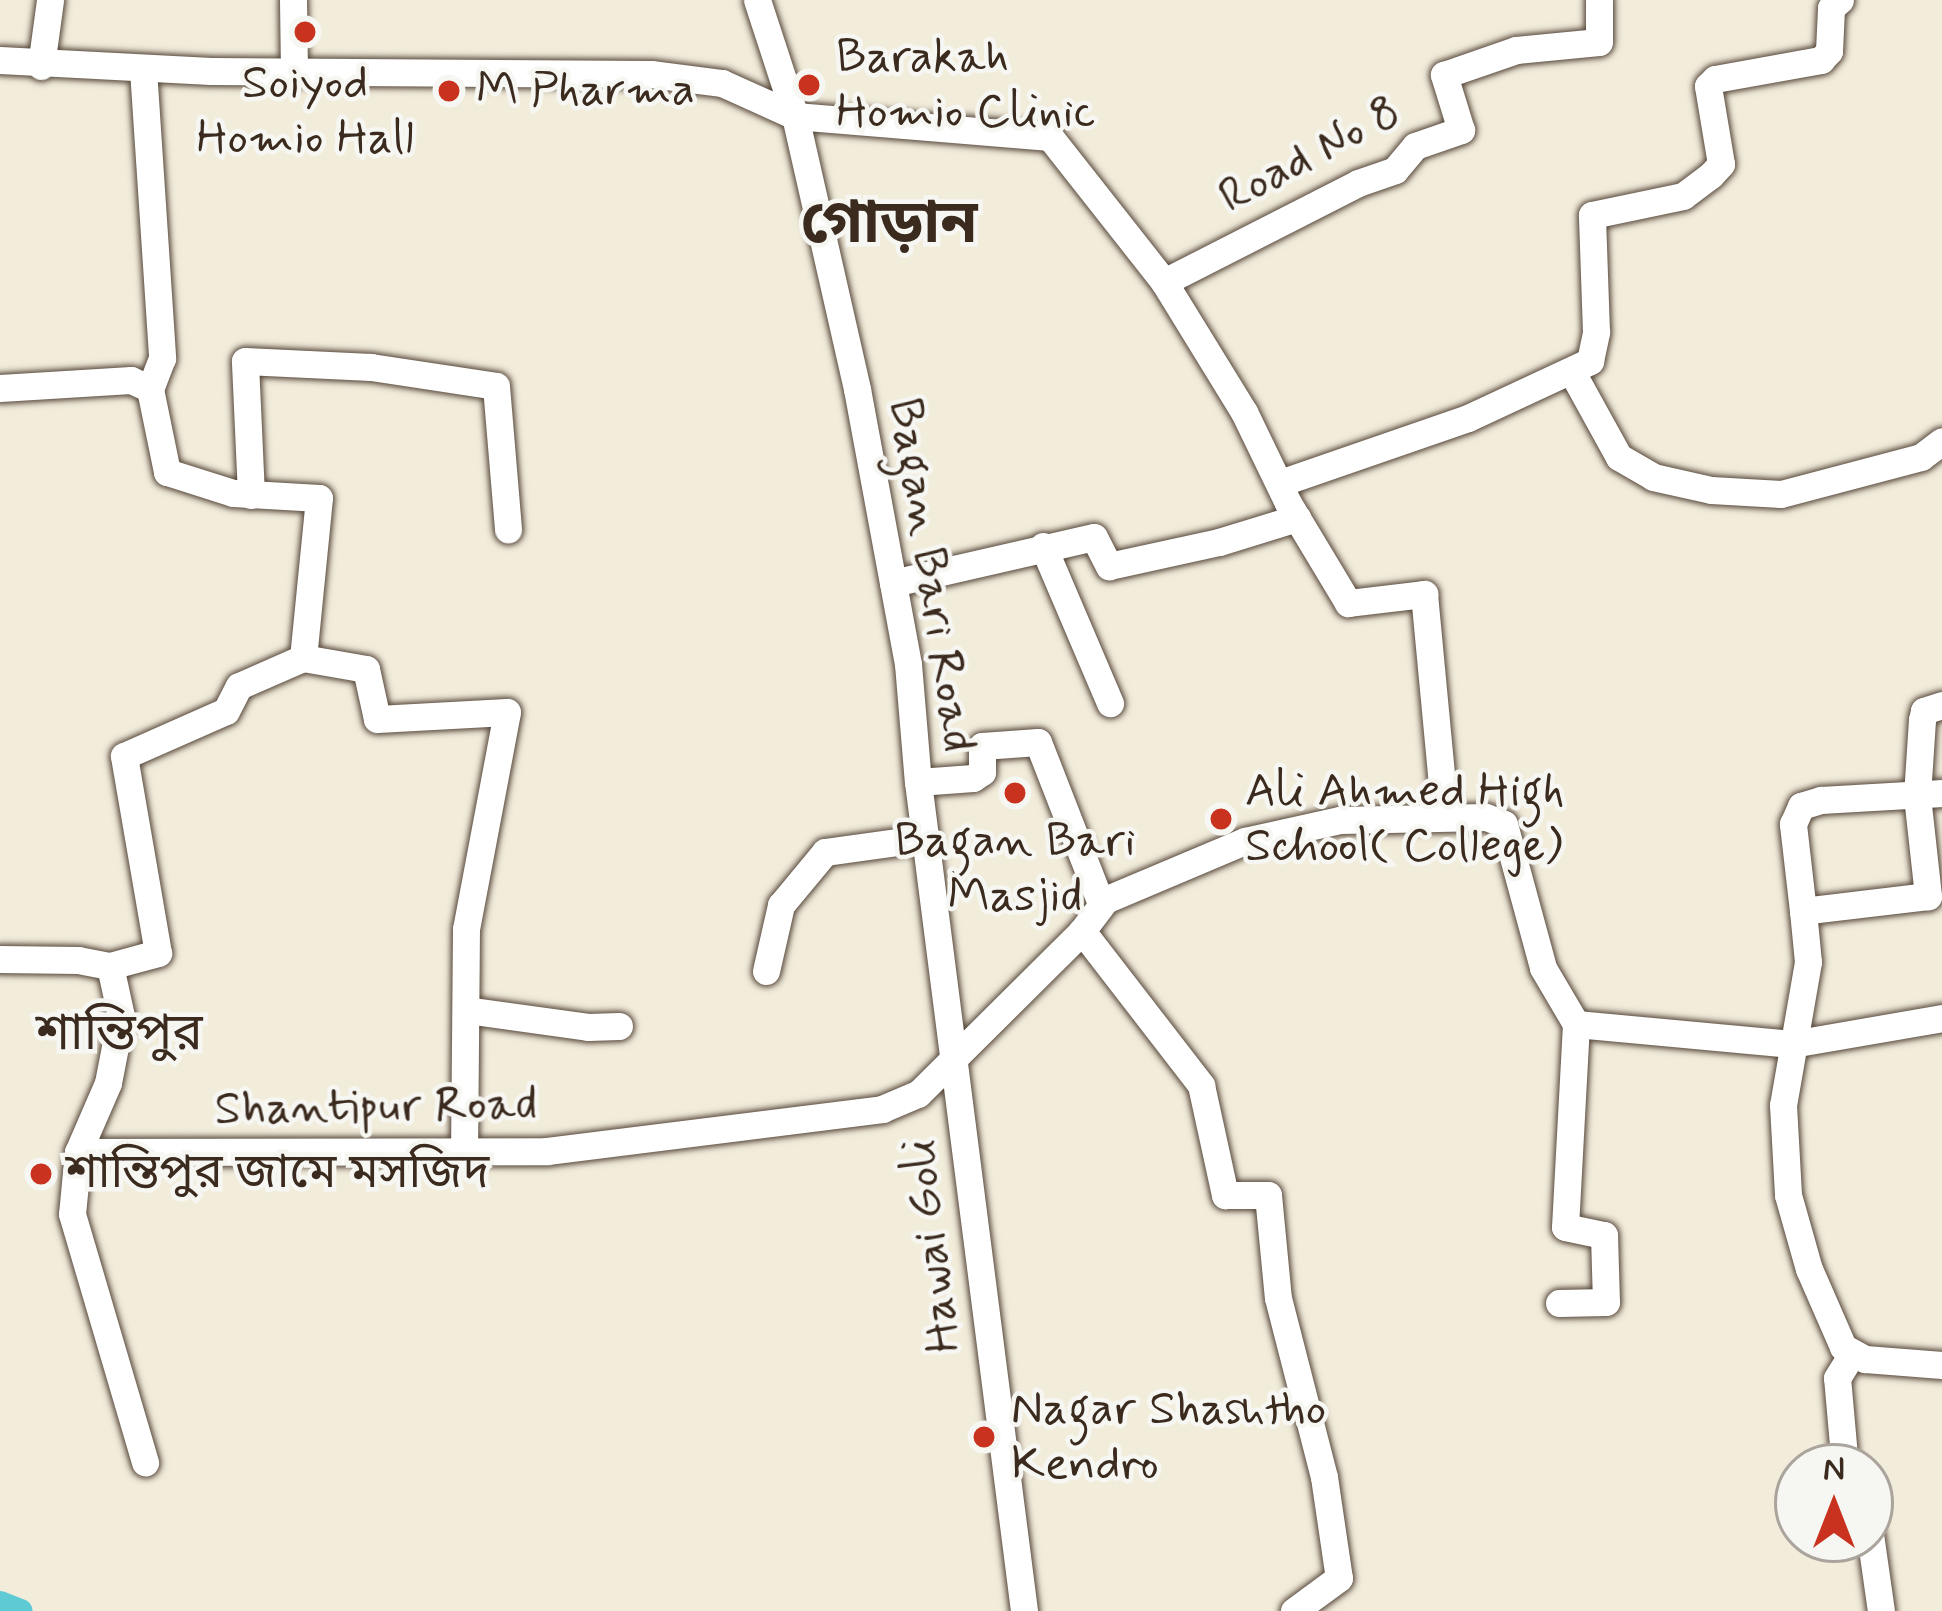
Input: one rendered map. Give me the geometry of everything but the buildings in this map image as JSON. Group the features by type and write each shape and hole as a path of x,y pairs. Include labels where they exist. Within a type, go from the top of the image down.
{"street":[{"path":"41,66 50,0"},
{"path":"293,0 294,73"},
{"name":"Bagan Bari Road","path":"757,0 795,116 857,389 908,664 917,782 956,1052"},
{"name":"Road No 8","path":"1164,282 1358,183 1396,170 1414,146 1461,130 1444,75 1516,50 1599,42 1599,0"},
{"path":"1280,483 1468,418 1590,361 1595,349 1592,215 1683,196 1711,175 1720,164 1708,86 1715,79 1821,61 1829,52 1831,8 1840,0"},
{"path":"0,60 41,66 294,73 651,74 722,83 795,116 1050,136 1164,282 1244,412 1348,603 1424,594 1445,816"},
{"path":"143,69 162,358 149,389 167,472 251,495 319,498 303,658"},
{"path":"251,495 245,361 371,367 496,386 508,530"},
{"path":"1572,372 1619,457 1653,477 1711,490 1780,494 1921,457 1942,441"},
{"path":"0,388 131,380 149,389"},
{"path":"893,584 1094,537 1109,566 1219,542 1298,518"},
{"path":"1043,546 1109,703"},
{"path":"0,959 110,966 158,953 124,755 226,712 239,686 303,658 366,669 377,719 507,712 466,929 464,1153"},
{"path":"1803,911 1935,896 1922,720 1924,712 1942,704"},
{"path":"917,782 973,778 982,772 982,746 1038,742 1100,904 1173,868 1245,842 1340,820 1445,816 1486,817 1504,824 1543,968 1576,1024 1564,1227 1604,1235 1606,1302 1559,1303"},
{"path":"1850,1356 1809,1269 1788,1195 1783,1105 1808,962 1793,824 1801,806 1821,800 1930,795"},
{"path":"766,971 781,904 825,851 926,838"},
{"name":"Shantipur Road","path":"78,1152 547,1151 882,1109 917,1094 1082,932 1100,904"},
{"path":"1082,932 1189,1062 1201,1085 1225,1195 1268,1195 1278,1298 1324,1477 1339,1578 1294,1611"},
{"path":"110,966 121,1016 108,1084 78,1152 72,1214 146,1462"},
{"path":"466,1010 588,1028 619,1026"},
{"path":"1576,1024 1792,1044 1942,1018"},
{"name":"Hawai Goli","path":"956,1052 1024,1611"},
{"path":"1850,1356 1942,1365"},
{"path":"1843,1443 1837,1378 1850,1356"},
{"path":"1874,1563 1881,1611"}],"waterway":[{"path":"0,1603 21,1611"}],"place":[{"name":"Soiyod Homio Hall","path":"305,32"},
{"name":"Barakah Homio Clinic","path":"809,85"},
{"name":"M Pharma","path":"449,91"},
{"name":"Bagan Bari Masjid","path":"1015,793"},
{"name":"Ali Ahmed High School( College)","path":"1221,819"},
{"name":"শান্তিপুর জামে মসজিদ","path":"41,1174"},
{"name":"Nagar Shashtho Kendro","path":"984,1437"}],"district":[{"name":"গোড়ান","path":"889,225"},
{"name":"শান্তিপুর","path":"119,1035"}]}
